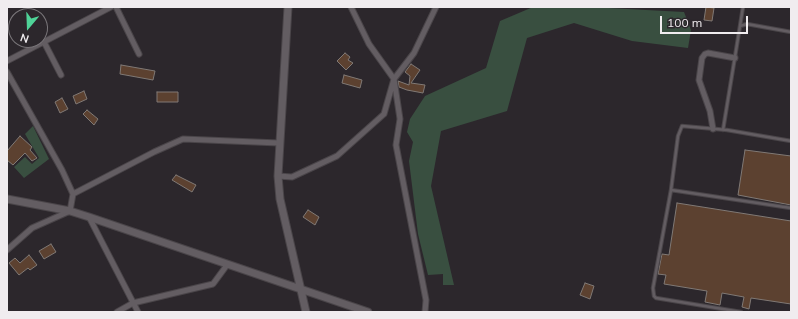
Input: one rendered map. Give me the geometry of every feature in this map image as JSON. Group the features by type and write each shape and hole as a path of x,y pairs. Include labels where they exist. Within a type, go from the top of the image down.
{"street":[{"path":"48,40 111,7"},
{"path":"116,7 139,54"},
{"path":"288,7 278,176 280,198 306,312"},
{"path":"351,7 369,44 394,79 400,119 396,145 424,294 425,312"},
{"path":"278,176 292,177 337,156 384,114 394,79 414,53 436,7"},
{"path":"7,61 32,48"},
{"path":"47,48 61,76"},
{"path":"713,129 710,111 699,80 702,58 704,54 708,53 735,58"},
{"path":"7,72 62,170 73,194 70,211"},
{"path":"73,194 154,152 183,139 279,143"},
{"path":"7,199 70,211 368,312"},
{"path":"7,250 32,228 70,211"},
{"path":"89,217 138,312"},
{"path":"117,312 133,303 213,284 226,265"}],"lane":[{"path":"723,130 743,7"},
{"path":"740,26 747,24 791,32"},
{"path":"741,312 656,298 654,296 653,288 671,190 680,127 687,126 723,130 791,141"},
{"path":"671,190 791,208"}],"green space":[{"path":"533,7 590,7 684,12 691,30 688,48 632,41 574,23 527,38 507,111 441,131 431,186 454,285 443,285 443,274 428,275 418,234 409,161 413,142 407,132 410,119 425,96 486,68 500,21"},
{"path":"33,126 49,159 24,178 14,167 25,157 32,164 39,158 25,134"}],"building":[{"path":"706,7 714,8 712,21 704,20"},
{"path":"345,53 350,57 348,60 353,63 346,70 337,61"},
{"path":"411,64 420,70 411,83 425,85 423,93 399,87 398,81 409,85 410,76 405,72"},
{"path":"121,65 155,71 153,80 120,74"},
{"path":"344,75 362,80 360,88 342,83"},
{"path":"84,91 87,99 76,104 73,96"},
{"path":"157,92 178,92 178,102 157,102"},
{"path":"62,98 68,109 60,113 55,102"},
{"path":"87,110 98,119 94,125 83,114"},
{"path":"20,136 32,147 30,150 37,158 32,161 25,153 13,165 7,160 7,151"},
{"path":"745,150 791,156 791,205 738,195"},
{"path":"176,175 196,185 192,192 172,180"},
{"path":"677,203 791,221 791,304 751,298 749,309 742,307 744,297 722,293 720,305 705,302 707,291 664,284 666,275 658,274 662,254 669,255"},
{"path":"308,210 319,217 315,225 303,217"},
{"path":"51,244 56,252 44,259 39,251"},
{"path":"29,255 37,265 30,270 28,268 19,275 9,263 15,258 20,263"},
{"path":"585,283 594,286 590,299 580,295"}]}
